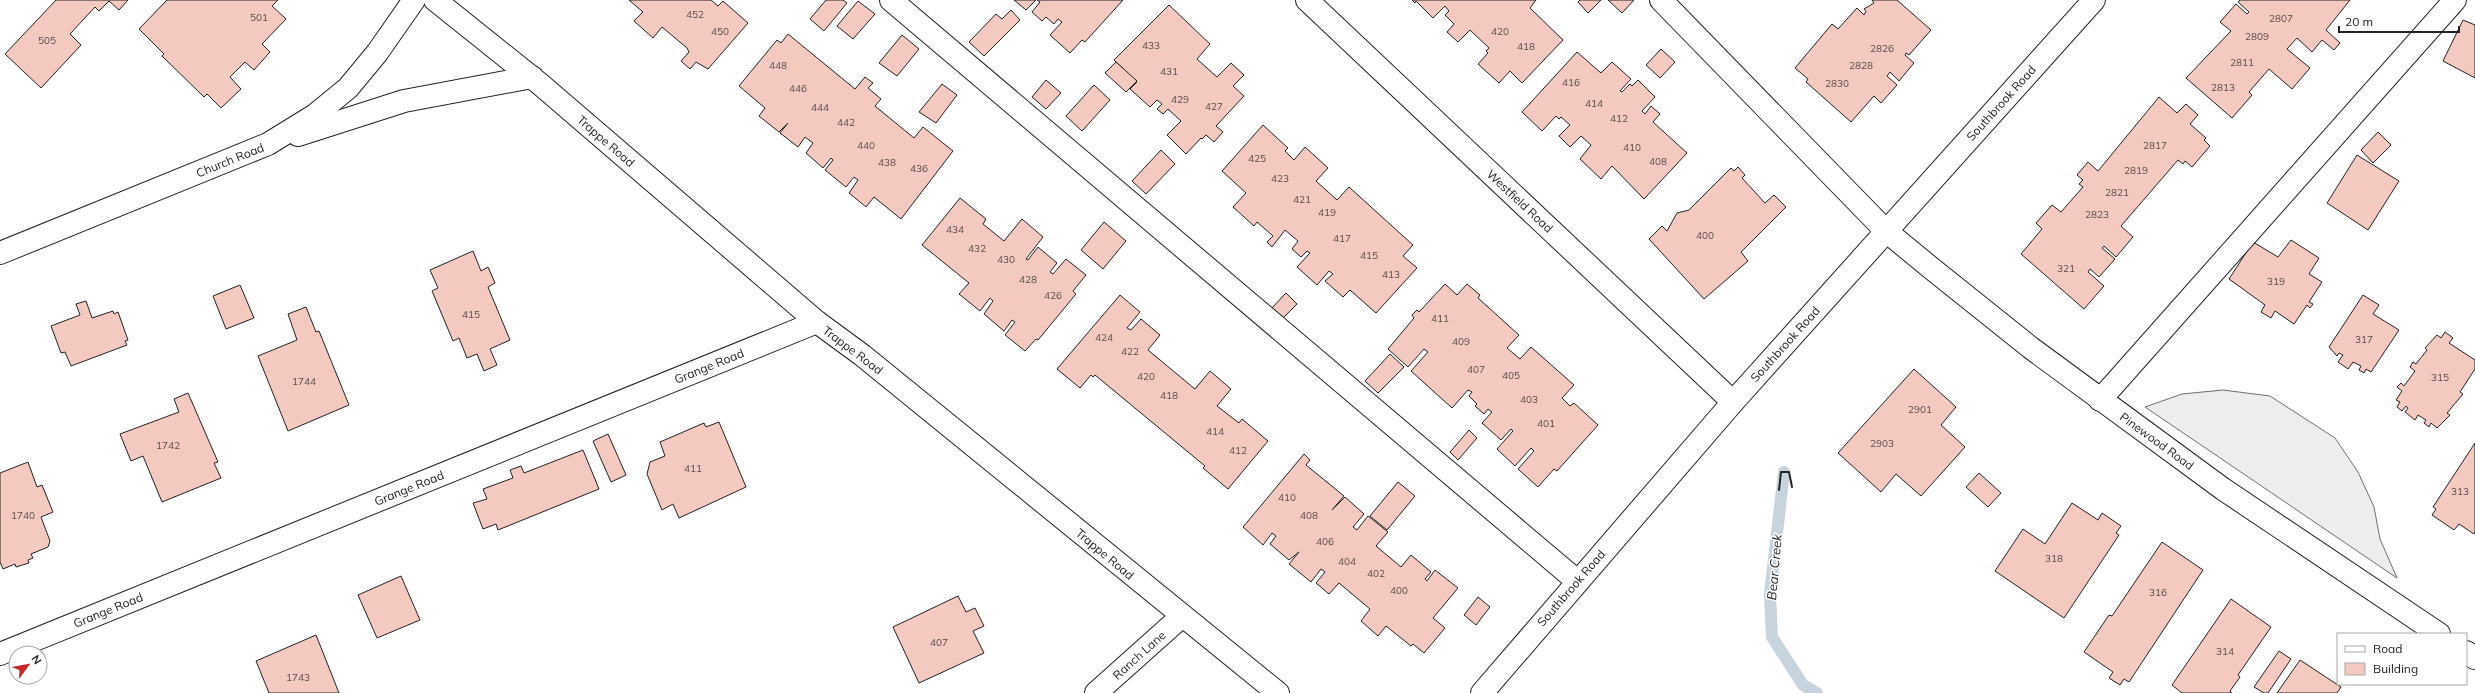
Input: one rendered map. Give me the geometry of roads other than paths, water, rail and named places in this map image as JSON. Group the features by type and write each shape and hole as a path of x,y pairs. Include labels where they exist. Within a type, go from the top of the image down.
{"street":[{"name":"Church Road","path":"0,253 268,144 315,115 348,88 377,53 414,0"},
{"name":"Trappe Road","path":"435,0 532,77 817,322 862,355 1181,617 1278,693"},
{"path":"891,0 1577,580"},
{"name":"Westfield Road","path":"1307,0 1733,402"},
{"name":"Pinewood Road","path":"1661,0 1886,231 2030,348 2100,400 2223,489 2438,633"},
{"name":"Southbrook Road","path":"1482,693 1577,580 1733,402 2094,0"},
{"path":"2100,400 2455,0"},
{"path":"268,144 404,101 532,77"},
{"name":"Grange Road","path":"0,654 817,322"},
{"name":"Ranch Lane","path":"1096,693 1181,617"}],"waterway":[{"name":"Bear Creek","path":"1784,472 1770,594 1772,637 1803,685 1817,693"}]}
